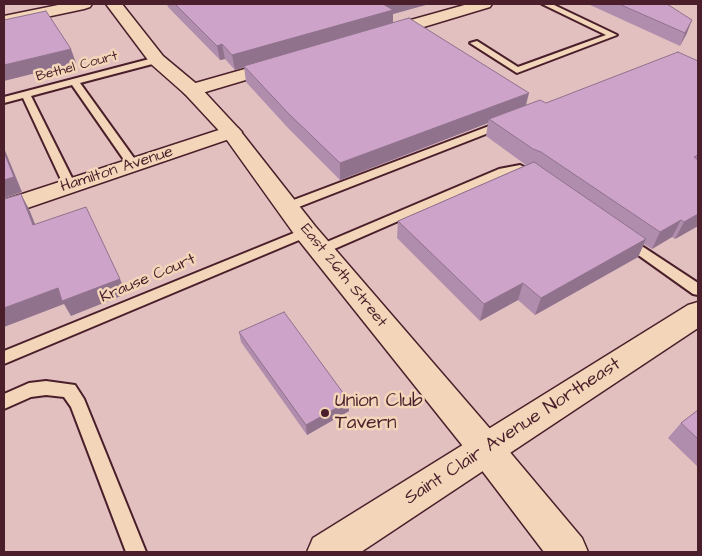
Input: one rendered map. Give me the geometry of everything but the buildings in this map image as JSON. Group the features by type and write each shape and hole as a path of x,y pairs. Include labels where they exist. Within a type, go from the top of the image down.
{"street":[{"path":"4,21 84,4"},
{"name":"East 26th Street","path":"114,4 158,60 192,90 231,132 313,241 486,449 568,552"},
{"path":"363,40 484,4"},
{"path":"192,90 297,59"},
{"name":"Hamilton Avenue","path":"4,208 231,132"},
{"name":"Saint Clair Avenue Northeast","path":"327,552 698,313"}],"lane":[{"path":"474,44 517,70 613,35 546,4"},
{"name":"Bethel Court","path":"4,100 158,60"},
{"path":"75,82 133,165"},
{"path":"26,95 70,186"},
{"path":"287,207 518,118"},
{"name":"Krause Court","path":"4,358 503,171 520,168 546,184"},
{"path":"618,233 698,290"},
{"path":"4,402 29,390 46,388 69,390 78,404 136,552"}],"shaded area":[{"path":"4,4 698,4 698,552 4,552"}],"place":[{"name":"Union Club Tavern","path":"325,413"}]}
